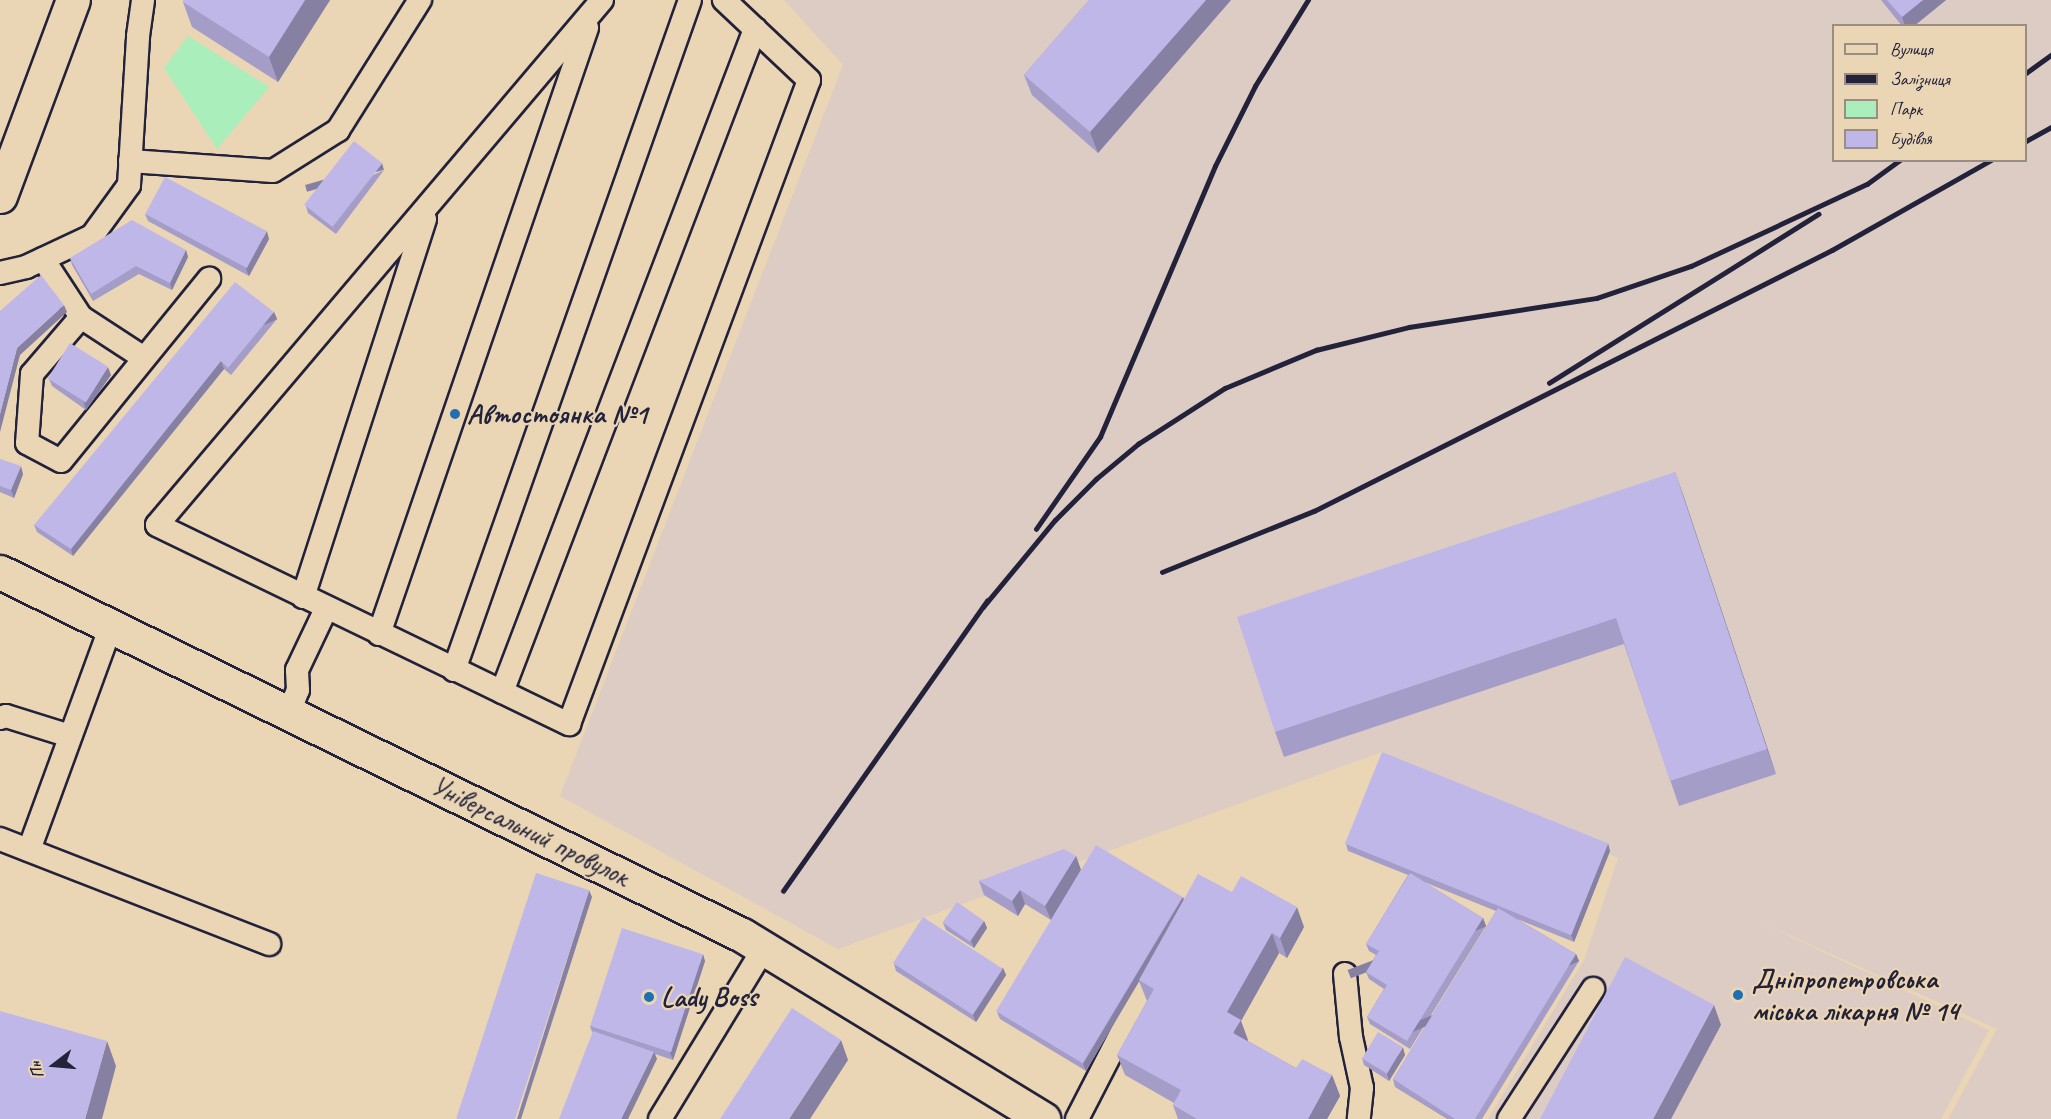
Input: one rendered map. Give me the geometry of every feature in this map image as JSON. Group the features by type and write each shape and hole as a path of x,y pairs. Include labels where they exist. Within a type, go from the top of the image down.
{"street":[{"path":"0,196 74,0"},
{"name":"Універсальний провулок","path":"0,572 764,948 1043,1119"}],"lane":[{"path":"0,273 43,259 92,236 129,185 143,0"},
{"path":"130,162 273,171 338,130 420,0"},
{"path":"454,670 690,0"},
{"path":"597,8 157,525 326,609 569,724 809,80 724,0"},
{"path":"379,634 597,8"},
{"path":"502,692 755,29"},
{"path":"303,597 428,207"},
{"path":"43,259 81,317 144,358"},
{"path":"81,317 32,374 27,443 61,461 209,279"},
{"path":"289,713 298,690 297,670 326,609"},
{"path":"29,850 111,626"},
{"path":"0,718 6,716 70,736"},
{"path":"0,838 269,944"},
{"path":"660,1119 764,948"},
{"path":"1345,974 1351,1037 1362,1088 1359,1119"},
{"path":"1077,1119 1146,985"},
{"path":"1509,1119 1593,989"}],"shaded area":[{"path":"784,0 2051,0 2051,1119 1948,1119 1997,1029 1749,917 1989,1030 1941,1119 1488,1119 1584,960 1618,858 1382,752 838,949 560,796 843,65"}],"green space":[{"path":"188,36 269,87 217,149 164,68"}],"building":[{"path":"184,0 305,0 269,57 183,2"},
{"path":"1089,0 1206,0 1090,132 1024,75"},
{"path":"1887,0 1923,0 1902,17"},
{"path":"354,141 382,163 332,227 304,205"},
{"path":"165,177 267,231 247,268 145,214"},
{"path":"132,220 186,250 170,283 136,266 91,294 70,258"},
{"path":"41,275 64,305 17,348 0,414 0,311"},
{"path":"235,282 274,312 228,368 221,361 71,549 34,525"},
{"path":"70,343 108,367 86,402 48,379"},
{"path":"0,459 21,466 11,490 0,486"},
{"path":"1675,472 1767,749 1670,781 1616,618 1275,732 1237,617"},
{"path":"1382,752 1608,843 1571,935 1345,844"},
{"path":"1096,845 1183,897 1083,1063 996,1011"},
{"path":"1064,849 1076,856 1045,906 1020,890 1012,901 979,881"},
{"path":"536,873 589,890 515,1119 456,1118"},
{"path":"1410,873 1483,918 1407,1041 1367,1017 1387,985 1366,972 1379,951 1366,944"},
{"path":"1198,874 1232,892 1241,876 1297,907 1280,938 1272,933 1227,1012 1241,1020 1233,1033 1296,1068 1302,1059 1332,1075 1308,1119 1197,1119 1173,1105 1181,1090 1117,1055 1154,989 1139,980"},
{"path":"957,902 984,921 970,941 943,922"},
{"path":"1498,908 1576,954 1475,1119 1455,1119 1393,1079"},
{"path":"923,917 1003,969 973,1015 893,963"},
{"name":"Lady Boss","path":"622,928 703,954 671,1052 590,1026"},
{"path":"1625,957 1714,1005 1653,1119 1540,1119"},
{"path":"792,1008 841,1040 789,1119 720,1119"},
{"path":"0,1011 107,1041 85,1119 0,1119"},
{"path":"593,1031 654,1052 621,1119 559,1119"},
{"path":"1378,1032 1403,1047 1387,1074 1362,1059"}],"railway":[{"path":"1036,529 1100,437 1215,166 1255,86 1308,0"},
{"path":"2027,72 2051,55"},
{"path":"2027,140 2051,127"},
{"path":"983,607 1055,520 1096,479 1138,444 1225,388 1316,350 1409,327 1597,298 1691,266 1867,184 1897,162"},
{"path":"1162,572 1314,511 1832,250 1987,162"},
{"path":"1549,383 1818,214"},
{"path":"783,891 987,601"}],"place":[{"name":"Автостоянка №1","path":"455,414"},
{"name":"Дніпропетровська міська лікарня № 14","path":"1738,995"},
{"name":"Lady Boss","path":"649,997"}]}
